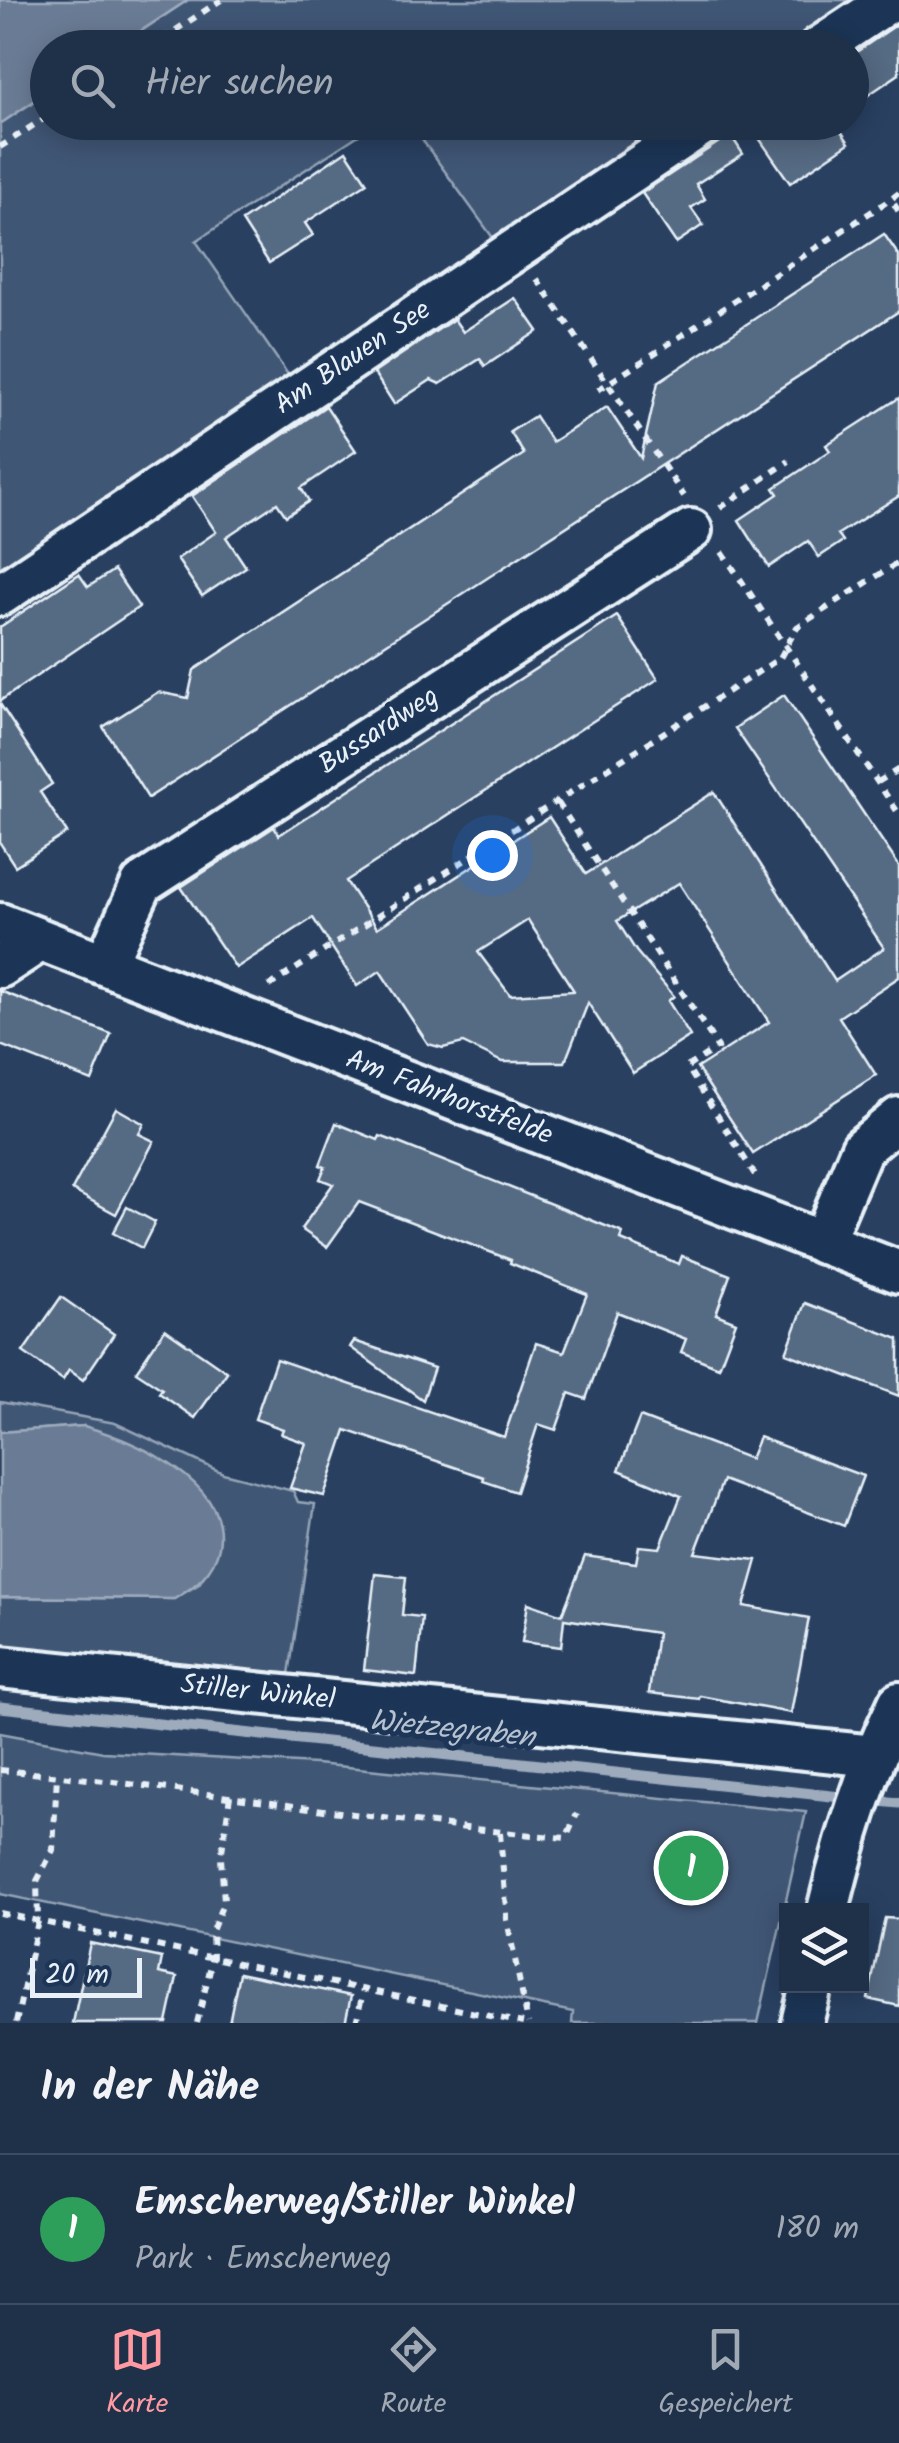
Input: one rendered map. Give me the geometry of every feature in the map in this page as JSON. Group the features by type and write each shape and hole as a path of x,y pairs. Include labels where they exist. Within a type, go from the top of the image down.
{"street":[{"path":"846,30 890,0"},
{"name":"Am Blauen See","path":"0,595 679,140"},
{"name":"Bussardweg","path":"105,964 142,884 691,530"},
{"name":"Am Fahrhorstfelde","path":"0,924 899,1272"},
{"path":"0,967 41,940"},
{"path":"822,1243 862,1148 899,1118"},
{"name":"Stiller Winkel","path":"0,1667 871,1762"},
{"path":"830,1903 871,1762 899,1703"},
{"path":"802,2023 809,1993"}],"path":[{"path":"176,30 220,0"},
{"path":"0,147 30,128"},
{"path":"598,390 899,193"},
{"path":"890,199 899,212"},
{"path":"691,530 789,461"},
{"path":"228,1012 780,658 797,626 899,562"},
{"path":"878,782 899,769"},
{"path":"558,802 718,1047 687,1066 722,1114 765,1190"},
{"path":"0,1770 500,1833 566,1838 577,1814"},
{"path":"16,2023 38,1921 37,1881 53,1850 57,1775"},
{"path":"197,2023 213,1957 212,1930 224,1902 221,1858 230,1796"},
{"path":"0,1913 525,2023 507,1920 500,1833"},
{"path":"356,2023 364,1988"}],"shaded area":[{"path":"0,0 188,0 142,30 30,30 30,104 0,124"},
{"path":"188,0 869,0 822,30 143,30"},
{"path":"30,104 30,140 351,140 196,241 291,379 0,572 0,124"},
{"path":"422,140 654,140 496,242"},
{"path":"0,1402 115,1423 223,1473 293,1491 298,1502 315,1504 288,1681 0,1652 0,1597 174,1599 199,1584 217,1554 84,1426 0,1432"},
{"path":"84,1426 128,1442 175,1468 210,1503 219,1524 219,1547 213,1564 202,1578 174,1599 0,1597 0,1432"},
{"path":"0,1733 103,1752 316,1764 806,1812 785,1903 779,1903 779,1931 758,2023 572,2023 573,2012 0,1894"}],"building":[{"path":"899,23 899,74 869,94 869,43"},
{"path":"734,140 743,154 696,184 705,199 691,208 703,225 676,243 642,193 719,142"},
{"path":"760,140 847,140 849,143 790,183"},
{"path":"346,151 367,183 305,223 313,235 269,263 242,221"},
{"path":"884,234 899,256 899,311 148,798 103,727 158,692 188,698 194,670 524,454 510,432 535,416 552,442 607,407 641,458 658,382"},
{"path":"515,298 538,331 485,366 480,359 440,384 431,380 394,404 374,373 454,319 463,332"},
{"path":"899,398 899,496 838,534 843,541 819,557 808,541 769,567 739,520 778,494 774,488 830,451 826,445"},
{"path":"326,406 356,451 301,488 309,501 286,516 277,503 226,537 246,567 202,596 177,559 216,532 192,496"},
{"path":"114,570 139,607 0,701 0,627 79,574 88,587"},
{"path":"617,616 658,679 346,881 377,928 549,817 586,874 714,792 835,981 884,948 735,728 784,695 899,866 899,977 839,1017 876,1075 753,1154 697,1068 769,1022 679,883 617,921 636,951 674,996 668,1001 690,1036 633,1073 588,1003 565,1062 502,1062 463,1043 443,1048 428,1044 380,971 357,986 313,918 236,968 181,887 274,827 279,835","holes":["528,920 574,991 510,995 478,952"]},
{"path":"0,704 52,784 40,792 67,833 15,866 0,843"},
{"path":"0,991 111,1034 92,1081 0,1045"},
{"path":"116,1108 144,1124 139,1134 154,1141 116,1214 72,1190"},
{"path":"336,1123 378,1140 380,1136 396,1142 623,1233 621,1240 679,1264 682,1256 730,1275 716,1314 736,1322 719,1367 681,1352 686,1339 617,1312 586,1399 569,1393 556,1430 538,1424 516,1492 483,1481 484,1477 346,1430 324,1496 290,1488 306,1443 255,1419 276,1359 504,1437 536,1343 564,1352 587,1294 510,1263 511,1260 359,1202 327,1247 301,1229 333,1184 320,1179 325,1167 320,1165"},
{"path":"127,1207 155,1222 142,1248 113,1233"},
{"path":"61,1297 114,1334 83,1380 69,1370 63,1380 23,1352"},
{"path":"805,1303 899,1339 899,1396 786,1353"},
{"path":"165,1329 227,1372 195,1418 136,1372"},
{"path":"354,1341 434,1368 423,1400 350,1347"},
{"path":"640,1417 750,1459 759,1437 863,1476 844,1526 723,1480 695,1553 757,1560 744,1606 809,1618 791,1713 700,1696 699,1699 649,1693 657,1633 564,1619 561,1647 522,1642 528,1603 562,1615 585,1556 636,1563 639,1546 660,1548 681,1496 619,1470"},
{"path":"375,1574 406,1577 402,1615 422,1617 416,1676 364,1670"},
{"path":"885,1918 899,1919 899,2006 868,1999"},
{"path":"90,1943 162,1958 159,1973 177,1977 167,2023 73,2023"},
{"path":"239,1973 351,1996 345,2023 229,2023"}],"waterway":[{"name":"Wietzegraben","path":"0,1707 850,1798"},
{"name":"Wietzegraben","path":"868,1800 899,1803"}],"place":[{"name":"Emscherweg/Stiller Winkel","path":"691,1868"}]}
